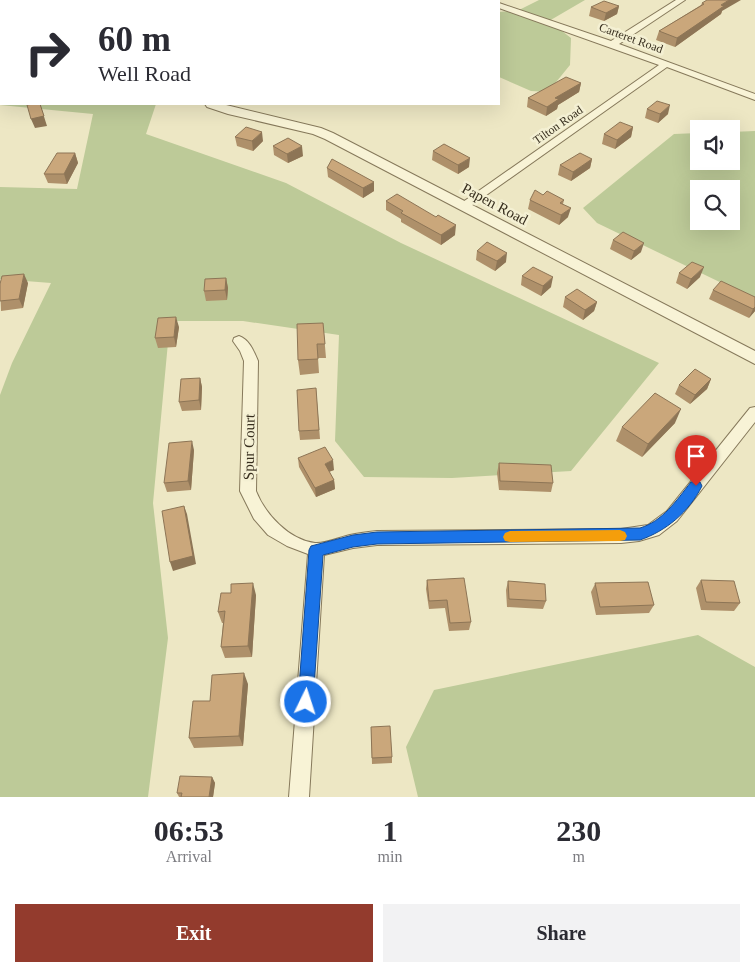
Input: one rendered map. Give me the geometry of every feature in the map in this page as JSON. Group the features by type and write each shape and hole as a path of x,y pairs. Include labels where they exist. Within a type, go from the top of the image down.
{"street":[{"path":"612,44 681,0"},
{"name":"Carteret Road","path":"500,5 612,44 755,97"},
{"name":"Tilton Road","path":"464,206 666,64"},
{"name":"Papen Road","path":"214,105 317,131 755,358"},
{"name":"Spur Court","path":"239,341 246,348 251,361 248,491 261,518 276,533 293,543 316,550"},
{"path":"300,797 316,550 353,541 377,538 640,534 652,530 672,516 755,412"}],"green space":[{"path":"539,0 585,0 549,21 571,38 570,65 548,92 531,91 500,77 500,12 519,10"},
{"path":"0,105 156,105 146,134 286,183 401,243 659,363 571,471 452,478 364,477 335,441 339,335 243,321 170,321 153,503 168,638 148,797 0,797 0,395 12,363 51,283 0,279 0,187 77,189 93,114"},
{"path":"755,131 755,299 597,223 583,208 674,134 690,133 690,170 740,170 740,132"},
{"path":"698,635 755,667 755,797 418,797 406,747 434,690"}],"building":[{"path":"707,0 729,0 721,5 724,6 677,38 659,31 704,4 702,3"},
{"path":"604,1 619,6 606,13 591,7"},
{"path":"566,77 581,83 555,98 559,99 547,107 528,98"},
{"path":"657,101 670,105 660,114 647,109"},
{"path":"27,105 40,105 44,116 31,119"},
{"path":"620,122 633,127 617,140 604,134"},
{"path":"246,127 262,132 252,141 235,137"},
{"path":"288,138 302,146 287,154 273,146"},
{"path":"444,144 470,158 458,165 433,151"},
{"path":"57,153 75,153 64,174 44,174"},
{"path":"580,153 592,159 573,172 560,165"},
{"path":"332,159 374,182 363,188 327,168"},
{"path":"535,190 543,195 547,191 564,200 560,203 571,208 561,215 530,200"},
{"path":"397,194 436,217 438,215 456,225 441,235 401,213 403,211 386,201"},
{"path":"623,232 644,243 634,251 613,240"},
{"path":"487,242 507,253 497,261 477,251"},
{"path":"692,262 704,267 691,279 679,273"},
{"path":"533,267 553,277 543,286 522,276"},
{"path":"24,274 19,299 0,301 2,276"},
{"path":"226,278 225,290 204,291 205,279"},
{"path":"721,281 755,297 755,307 753,309 713,290"},
{"path":"577,289 597,302 585,310 565,297"},
{"path":"176,317 174,337 155,338 158,318"},
{"path":"323,323 325,344 317,344 318,359 298,360 297,324"},
{"path":"695,369 711,379 695,395 679,385"},
{"path":"200,378 199,400 179,402 181,379"},
{"path":"316,388 319,430 299,431 297,390"},
{"path":"655,393 681,409 648,444 622,427"},
{"path":"192,441 188,481 164,483 169,443"},
{"path":"325,447 333,460 325,464 334,480 315,488 298,458"},
{"path":"499,463 551,465 553,483 500,481"},
{"path":"184,506 193,556 170,562 162,511"},
{"path":"464,578 471,622 450,623 447,600 429,601 427,580"},
{"path":"701,580 734,581 740,603 706,602"},
{"path":"508,581 545,584 546,601 509,599"},
{"path":"648,582 654,605 600,607 595,583"},
{"path":"253,583 248,646 221,647 225,611 218,612 221,593 231,593 231,584"},
{"path":"244,673 239,736 189,738 193,701 210,701 212,675"},
{"path":"390,726 392,757 372,758 371,727"},
{"path":"180,776 212,777 209,797 181,797 182,793 177,793"}],"slow traffic":[{"path":"510,537 620,536"}],"route":[{"path":"306,702 316,550 353,541 377,538 621,536 640,534 652,530 672,516 696,486"}]}
